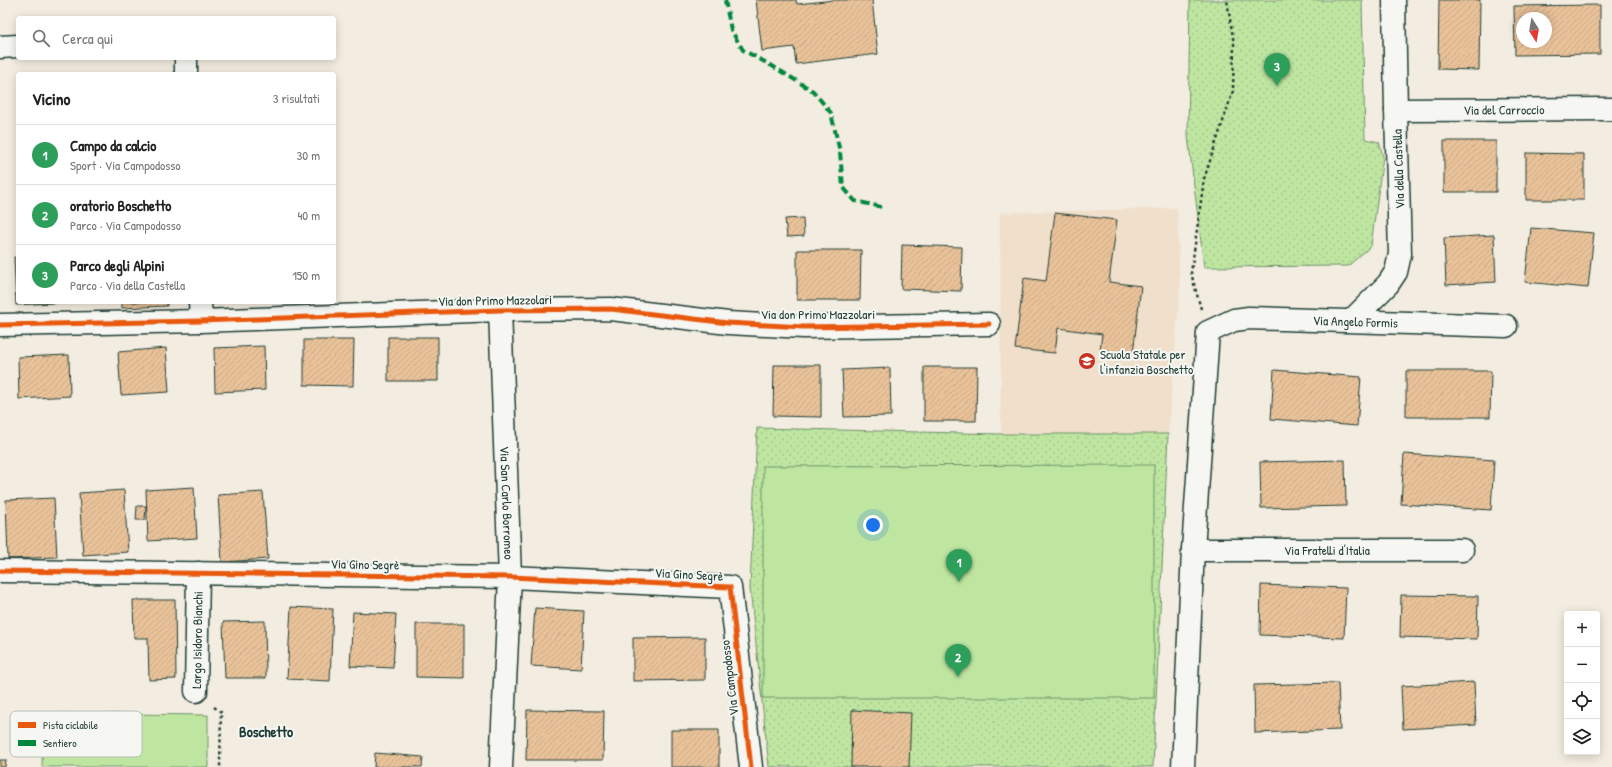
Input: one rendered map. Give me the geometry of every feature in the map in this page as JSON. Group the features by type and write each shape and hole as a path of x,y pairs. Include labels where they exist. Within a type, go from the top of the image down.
{"street":[{"name":"Via della Castella","path":"1352,320 1388,284 1396,272 1400,254 1394,0"},
{"path":"0,47 16,46"},
{"path":"186,60 186,72"},
{"name":"Via del Carroccio","path":"1396,110 1612,109"},
{"name":"Via don Primo Mazzolari","path":"0,326 201,312 611,308 728,323 804,327 989,324"},
{"name":"Via San Carlo Borromeo","path":"500,310 510,577 501,767"},
{"name":"Via Angelo Formis","path":"1208,332 1234,320 1249,318 1352,320 1506,326"},
{"path":"1183,767 1193,550 1208,332"},
{"name":"Via Fratelli d'Italia","path":"1193,550 1462,550"},
{"name":"Via Gino Segrè","path":"0,571 510,577 730,587"},
{"name":"Largo Isidoro Bianchi","path":"196,691 198,573"},
{"name":"Via Campodosso","path":"730,587 750,767"}],"path":[{"path":"1208,332 1191,273 1204,179 1233,91 1234,44 1227,0"}],"shaded area":[{"name":"Scuola Statale per l'infanzia Boschetto","path":"1177,208 1180,288 1168,434 1001,434 1000,213"}],"green space":[{"path":"1190,0 1362,0 1365,139 1379,142 1383,156 1371,246 1348,266 1204,267 1188,136"},
{"path":"757,428 1001,434 1168,434 1153,767 769,767 750,588"},
{"path":"1154,465 1154,698 763,698 763,466"},
{"path":"142,714 208,715 208,767 42,767 42,757 142,757"}],"building":[{"path":"756,0 796,0 797,4 834,0 872,0 878,54 796,64 794,47 762,51"},
{"path":"1439,0 1480,0 1479,70 1438,69"},
{"path":"1600,5 1600,54 1515,55 1514,6"},
{"path":"1444,141 1496,141 1496,192 1444,192"},
{"path":"1526,153 1584,154 1584,200 1526,200"},
{"path":"1055,213 1117,220 1109,282 1141,286 1133,354 1100,350 1102,334 1058,328 1055,353 1015,349 1024,278 1046,281"},
{"path":"803,218 804,236 787,237 785,219"},
{"path":"1531,228 1594,233 1588,288 1525,282"},
{"path":"1494,235 1496,282 1446,285 1444,238"},
{"path":"902,245 962,247 961,291 901,289"},
{"path":"797,250 861,250 860,300 797,300"},
{"path":"14,257 16,257 16,304 34,304 16,305"},
{"path":"122,304 167,304 167,306 122,308"},
{"path":"388,337 438,337 438,381 388,381"},
{"path":"304,340 354,340 353,386 304,385"},
{"path":"264,346 265,390 215,392 214,348"},
{"path":"166,348 169,392 121,395 118,352"},
{"path":"69,355 70,396 19,399 18,357"},
{"path":"774,365 821,365 821,417 773,416"},
{"path":"924,367 977,367 976,421 924,421"},
{"path":"890,368 891,416 844,417 842,370"},
{"path":"1274,370 1361,377 1357,426 1271,419"},
{"path":"1406,371 1491,371 1490,417 1406,417"},
{"path":"1404,454 1494,460 1491,510 1401,504"},
{"path":"1345,460 1346,506 1261,508 1260,462"},
{"path":"194,487 197,538 148,541 146,490"},
{"path":"124,490 128,552 83,555 79,493"},
{"path":"263,492 268,559 222,562 218,495"},
{"path":"54,498 57,557 8,559 6,500"},
{"path":"137,506 146,506 145,520 136,520"},
{"path":"1261,585 1346,588 1344,638 1260,635"},
{"path":"1401,595 1478,596 1477,639 1400,637"},
{"path":"133,600 175,600 176,679 149,680 148,638 134,638"},
{"path":"291,607 333,609 330,681 287,679"},
{"path":"535,608 584,611 581,669 531,666"},
{"path":"353,612 396,614 393,668 350,666"},
{"path":"265,621 266,678 225,678 223,622"},
{"path":"416,624 464,624 464,678 416,677"},
{"path":"705,637 705,680 633,681 633,638"},
{"path":"1474,682 1476,725 1403,729 1401,686"},
{"path":"1338,683 1340,730 1255,733 1254,685"},
{"path":"527,710 604,711 603,760 526,760"},
{"path":"852,710 911,713 909,767 851,767"},
{"path":"671,730 719,730 719,767 671,767"},
{"path":"375,753 423,757 422,767 374,767"},
{"path":"0,760 6,760 5,767 0,767"}],"marked path":[{"path":"725,0 731,30 743,50 813,91 831,113 840,152 843,187 855,201 882,207"}],"cycle path":[{"path":"0,325 201,321 500,310 611,309 728,323 804,327 989,324"},
{"path":"0,571 510,577 730,587 751,767"}],"place":[{"name":"Parco degli Alpini","path":"1277,86"},
{"name":"Scuola Statale per l'infanzia Boschetto","path":"1087,361"},
{"name":"Campo da calcio","path":"959,582"},
{"name":"oratorio Boschetto","path":"958,677"}],"district":[{"name":"Boschetto","path":"266,731"}]}
